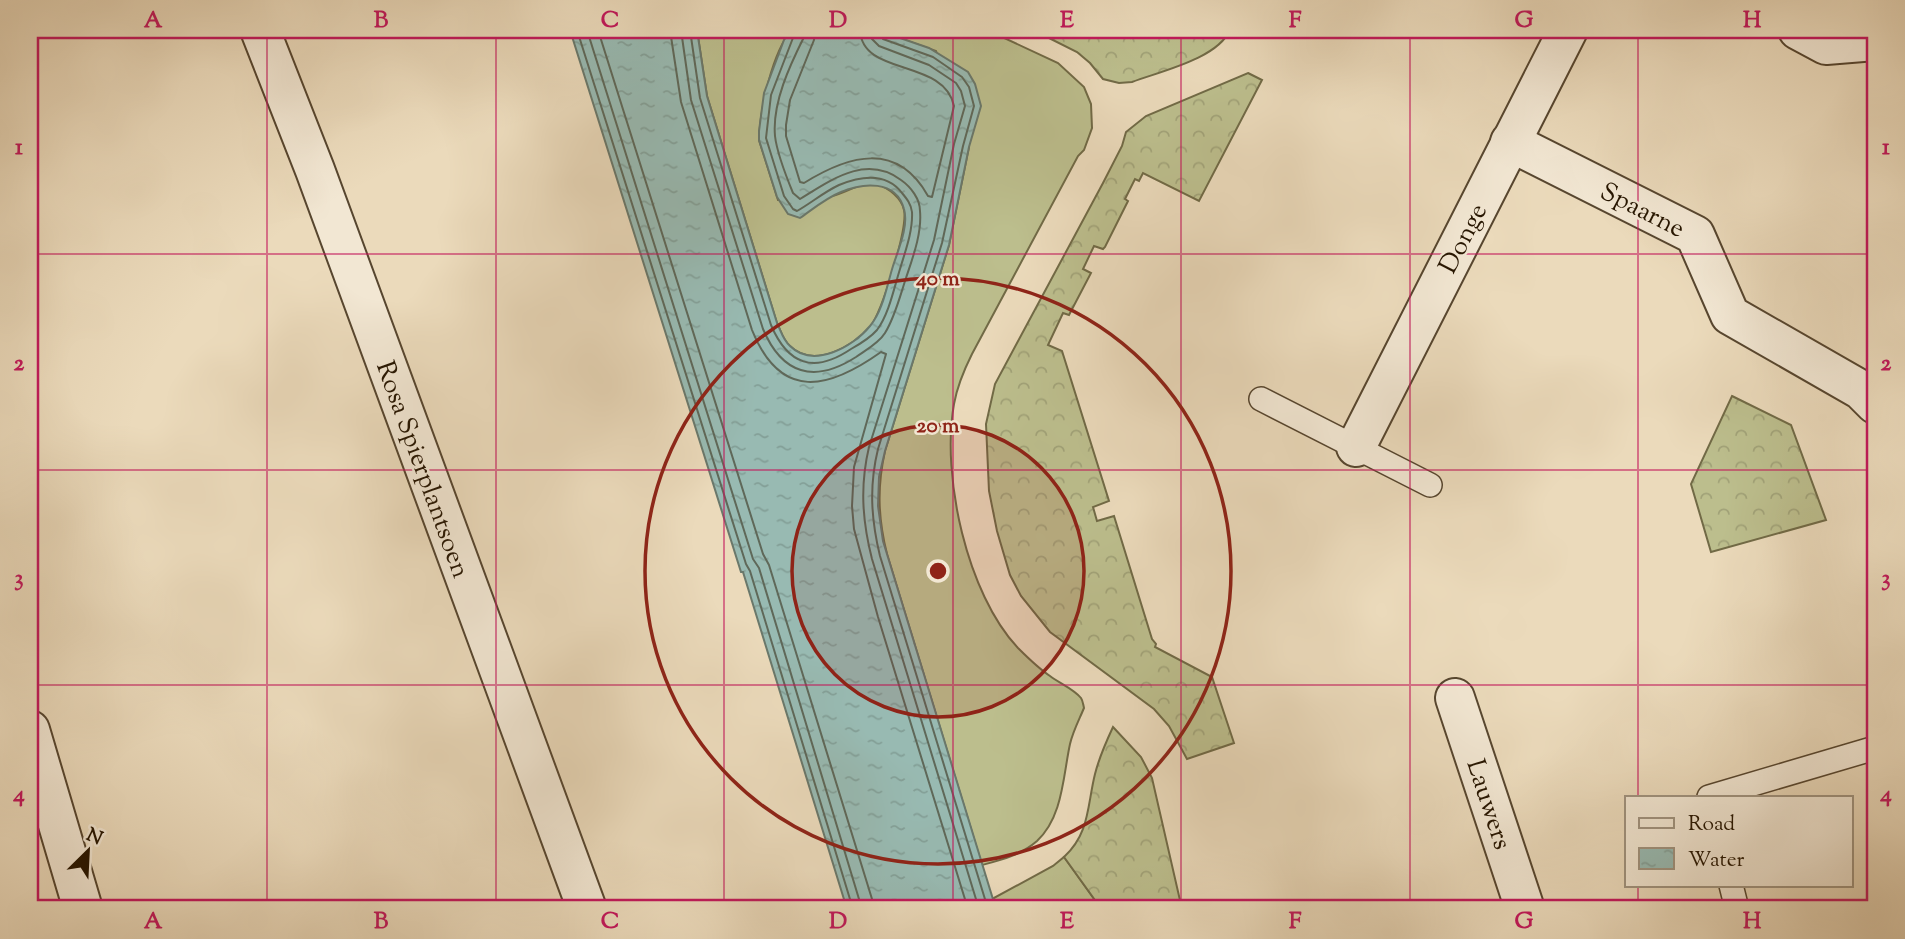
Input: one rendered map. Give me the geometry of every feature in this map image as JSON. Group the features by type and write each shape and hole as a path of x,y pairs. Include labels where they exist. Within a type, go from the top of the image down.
{"street":[{"name":"Rosa Spierplantsoen","path":"260,30 315,170 587,909"},
{"name":"Donge","path":"1356,447 1568,30"},
{"path":"1798,30 1826,45 1875,41"},
{"name":"Spaarne","path":"1510,142 1695,235 1730,315 1861,390 1875,404"},
{"name":"Lauwers","path":"1455,698 1525,909"},
{"path":"30,730 83,909"}],"lane":[{"path":"1262,399 1430,485"},
{"path":"1712,796 1875,748"},
{"path":"1731,886 1737,909"}],"green space":[{"path":"697,30 792,30 773,67 759,140 778,200 832,196 860,185 872,184 890,191 903,206 902,234 893,270 875,318 863,335 832,353 810,356 799,353 782,335 707,96"},
{"path":"877,30 987,30 1058,63 1084,87 1091,104 1092,128 1084,150 1078,156 972,354 954,404 951,465 955,499 972,566 985,597 1000,625 1018,648 1041,670 1078,695 1084,708 1071,739 1057,808 1046,831 1024,850 982,865 887,554 880,502 885,451 949,245 969,147 936,51"},
{"path":"1033,30 1113,30 1130,38 1135,30 1230,30 1213,49 1187,63 1132,82 1119,83 1103,79 1077,52"},
{"path":"1248,73 1262,80 1199,201 1143,173 1139,181 1135,179 1125,199 1128,201 1105,247 1103,249 1094,246 1083,269 1091,273 1069,315 1063,313 1048,345 1062,351 1109,501 1093,507 1097,521 1114,516 1155,647 1212,677 1234,743 1187,759 1169,726 1154,709 1050,632 1021,596 1010,575 997,531 989,491 986,424 995,384 1103,183 1122,146 1126,132 1146,116"},
{"path":"1732,396 1791,425 1826,520 1711,552 1691,484"},
{"path":"1113,727 1141,757 1152,778 1182,909 1099,909 1064,857 1083,829 1097,768"},
{"path":"1064,857 1099,909 996,909 992,899 1053,866"}],"water":[{"path":"570,30 697,30 707,96 777,323 788,344 799,353 810,356 843,348 870,326 884,298 902,238 905,216 900,199 894,192 877,186 859,187 835,194 800,218 788,214 777,197 759,140 764,93 784,40 792,30 877,30 929,48 968,72 975,84 981,106 969,147 949,245 885,451 879,477 878,506 883,541 996,909 847,909"}]}
